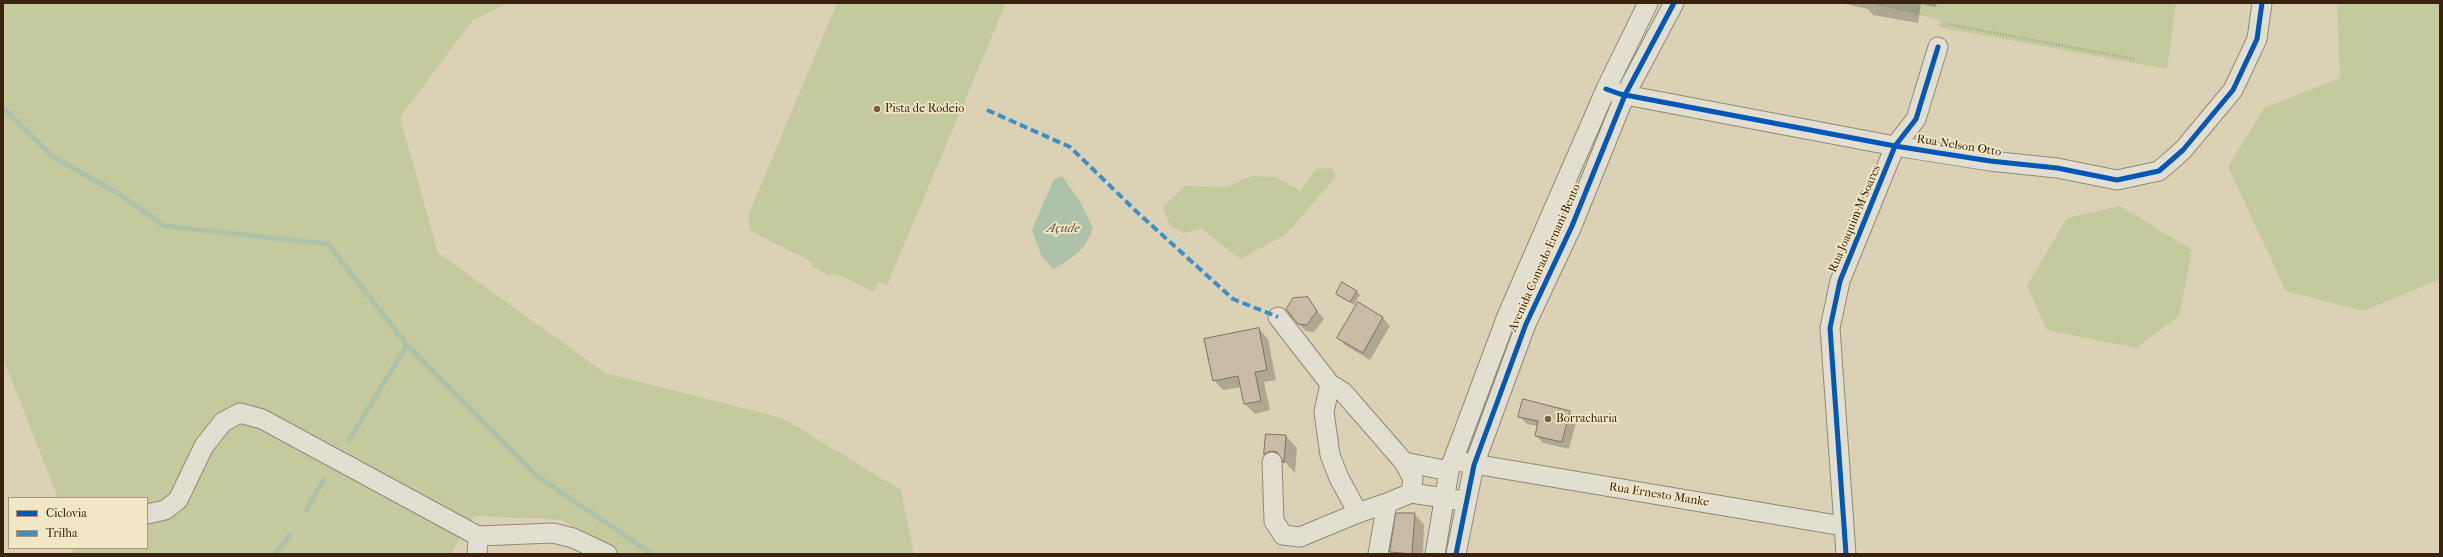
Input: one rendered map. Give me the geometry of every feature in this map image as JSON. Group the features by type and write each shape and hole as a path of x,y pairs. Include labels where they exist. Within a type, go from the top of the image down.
{"street":[{"name":"Avenida Conrado Ernani Bento","path":"1435,554 1451,466 1507,316 1606,89 1648,3"},
{"name":"Avenida Conrado Ernani Bento","path":"1456,554 1474,465 1526,324 1572,226 1625,94 1674,3"},
{"name":"Rua Nelson Otto","path":"1606,89 1625,94 1895,146 1990,161 2057,168 2117,180 2159,170 2182,150 2233,90 2257,39 2262,3"},
{"name":"Rua Joaquim M Soares","path":"1846,554 1830,328 1840,280 1895,146 1916,119 1938,47"},
{"path":"1507,316 1526,324"},
{"path":"1278,317 1330,384 1343,392 1404,462 1413,480 1411,493"},
{"path":"1330,384 1324,412 1330,455 1339,478 1358,512"},
{"path":"148,514 165,510 178,500 204,446 224,422 240,413 262,419 478,545 552,533 573,538 607,554"},
{"path":"1272,462 1274,520 1283,535 1300,537 1358,512 1387,503 1411,493 1466,502"},
{"name":"Rua Ernesto Manke","path":"1404,462 1451,466 1474,465 1843,526"},
{"path":"1378,554 1387,503"}],"path":[{"path":"1947,24 2134,59"}],"shaded area":[{"path":"3,3 508,3 473,20 400,117 438,253 605,373 782,418 901,490 914,554 616,554 562,520 474,516 451,554 73,554 72,549 148,549 148,497 58,497 3,358"},
{"name":"Pista de Rodeio","path":"837,3 1006,3 887,285 878,281 874,292 835,273 829,276 812,266 810,261 751,231 748,216"},
{"path":"1868,3 2176,3 2167,69 1939,27 1941,20"},
{"path":"2337,3 2440,3 2440,279 2364,311 2286,291 2228,167 2264,108 2340,78"},
{"path":"1332,168 1336,177 1285,235 1240,259 1202,229 1183,233 1170,226 1163,207 1185,186 1228,187 1252,176 1276,177 1300,191 1316,169"},
{"path":"2120,206 2192,250 2179,316 2136,348 2047,330 2027,286 2067,218"}],"water":[{"name":"Açude","path":"1062,176 1080,201 1093,228 1090,236 1078,253 1053,269 1041,255 1032,230 1054,179"}],"building":[{"path":"1342,282 1357,291 1350,302 1336,294"},
{"path":"1308,297 1317,311 1307,325 1298,324 1286,309 1293,298"},
{"path":"1358,302 1383,317 1363,353 1337,338"},
{"path":"1259,328 1267,370 1255,372 1261,401 1244,404 1238,376 1213,381 1204,339"},
{"name":"Borracharia","path":"1523,399 1570,411 1562,442 1535,436 1538,421 1518,417"},
{"path":"1266,434 1286,435 1284,463 1277,452 1271,451 1264,454"},
{"path":"1396,513 1415,513 1412,554 1390,552"}],"waterway":[{"path":"3,108 52,156 119,194 165,226 328,244 407,345 537,476 652,554"},
{"path":"349,440 407,345"},
{"path":"306,510 324,480"},
{"path":"275,554 290,535"}],"marked path":[{"path":"987,110 1070,147 1138,213 1233,299 1278,317"}],"cycle path":[{"path":"1456,554 1474,465 1526,324 1572,226 1625,95 1674,3"},
{"path":"1606,89 1620,94 1895,146 1990,161 2057,168 2117,180 2159,171 2183,150 2233,90 2257,39 2262,3"},
{"path":"1846,554 1830,328 1840,281 1895,146 1916,119 1938,47"}],"place":[{"name":"Pista de Rodeio","path":"877,109"},
{"name":"Borracharia","path":"1548,419"}]}
